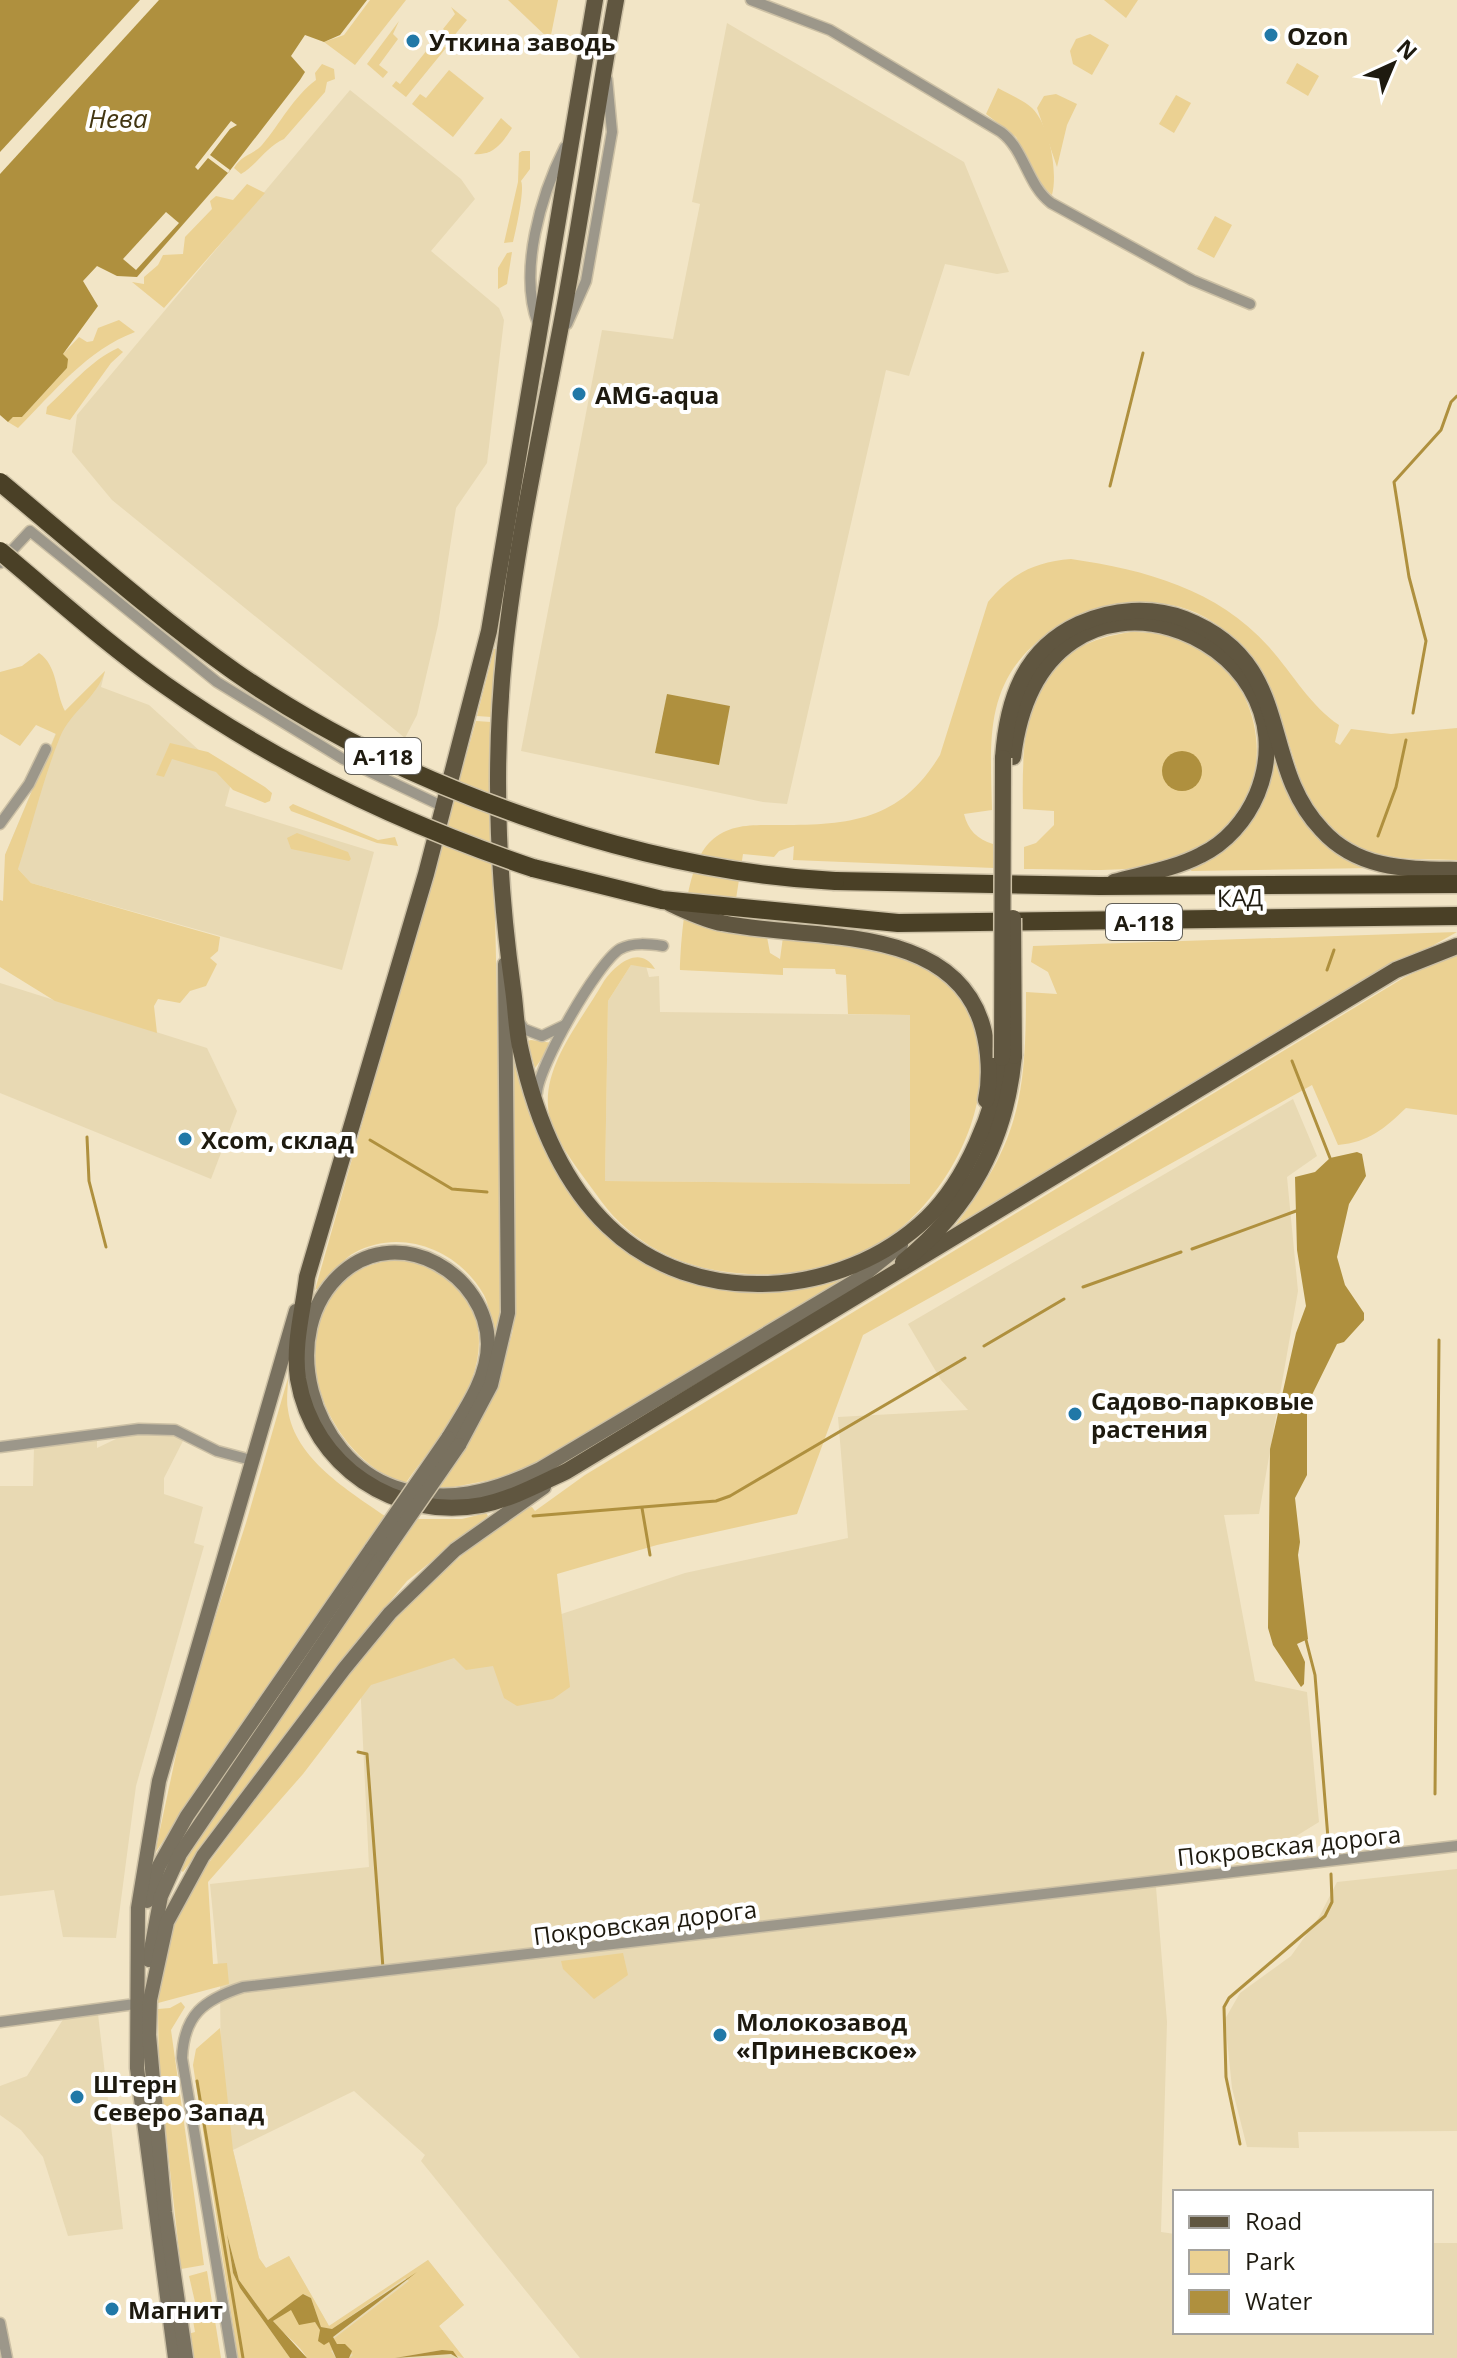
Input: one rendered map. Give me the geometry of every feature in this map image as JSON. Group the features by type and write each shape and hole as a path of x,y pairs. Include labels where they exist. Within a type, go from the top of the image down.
{"highway":[{"name":"КАД","path":"0,482 147,605 235,672 317,724 394,762 555,827 630,848 768,878 835,881 1099,886 1457,884"},
{"name":"А-118","path":"0,551 164,684 297,768 468,846 575,880 662,900"},
{"name":"КАД","path":"662,900 832,919 898,923 1126,923 1457,916"}],"main road":[{"path":"175,2358 143,2130 135,2004 137,1927 159,1781 444,807 489,631 595,0"},
{"path":"616,0 558,344 541,424 504,657 498,755 500,882 515,1015 536,1107 556,1153 609,1228 650,1256 695,1275 747,1284 807,1280 875,1255 927,1219"},
{"path":"855,1299 871,1282 905,1260 949,1219 976,1184 999,1133 1011,1091 1008,1057 1008,758 1011,699 1024,670 1063,632 1105,615 1128,611 1173,614 1217,635 1252,669 1265,691 1300,798 1322,831 1340,845 1376,864 1396,868 1457,870"},
{"path":"1008,758 1024,702 1036,677 1053,656 1073,641 1097,630 1140,622 1179,629 1212,644 1242,678 1260,717 1265,767 1253,803 1239,825 1202,855 1099,886"},
{"path":"662,900 719,923 906,949 937,964 956,979 980,1016 988,1047 988,1092 978,1134"},
{"path":"150,2000 167,1922 189,1877 344,1669 403,1598 439,1564 567,1471 1396,970 1457,946"},
{"path":"186,2358 155,2118 150,2000 152,1934 161,1896 175,1865 215,1798 491,1385 508,1313 503,989 506,953"},
{"path":"454,1442 486,1357 486,1324 474,1298 450,1270 421,1256 383,1254 354,1264 329,1287 313,1319 307,1364 316,1405 339,1446 382,1482 416,1494 452,1496 494,1489 540,1469 860,1278 899,1247 927,1219 958,1178 994,1104 1008,1057"},
{"path":"307,1277 296,1356 303,1399 329,1449 358,1478 393,1499 445,1508 500,1501 567,1471"},
{"path":"137,1927 151,1885 187,1816 378,1552"}],"street":[{"path":"751,0 830,30 1001,132 1012,143 1035,188 1051,203 1192,280 1250,304"},
{"path":"0,563 30,531 217,682 343,759 444,807"},
{"path":"0,824 29,784 46,749"},
{"path":"536,1107 539,1076 566,1024 616,951 626,946 663,946"},
{"path":"515,1015 524,1029 542,1036 566,1024"},
{"path":"0,1447 139,1429 175,1430 217,1451 251,1460"},
{"name":"Покровская дорога","path":"232,2358 182,2058 187,2023 210,1999 243,1987 1457,1846"},
{"path":"0,2022 135,2004"},
{"path":"0,2323 7,2358"}],"shaded area":[{"path":"727,23 964,162 1009,272 997,274 945,264 909,376 886,370 787,804 763,802 521,751 602,330 673,339 700,204 692,202"},
{"path":"350,90 461,179 475,199 431,251 499,308 504,320 487,463 456,508 438,625 417,715 405,738 112,500 72,452 77,415"},
{"path":"105,671 101,687 149,705 232,780 225,806 374,852 342,970 31,883 5,855 65,711"},
{"path":"631,965 646,966 649,977 659,976 660,1012 911,1015 910,1184 605,1181 608,1001"},
{"path":"0,983 207,1048 237,1111 211,1179 0,1093"},
{"path":"1293,1099 1317,1156 1287,1177 1298,1291 1259,1514 1224,1515 1255,1681 1307,1692 1319,1822 1272,1851 1274,1859 1155,1875 1167,2022 1161,2232 1173,2234 1173,2334 1433,2334 1433,2243 1457,2243 1457,2358 580,2358 421,2161 425,2155 354,2091 233,2150 259,2258 266,2268 289,2256 329,2326 428,2260 464,2305 439,2326 464,2358 309,2358 253,2275 222,2170 220,1986 210,1884 369,1867 360,1681 685,1573 848,1538 838,1417 968,1410 941,1380 908,1324"},
{"path":"174,1434 183,1441 164,1478 164,1494 203,1507 194,1543 204,1546 136,1786 116,1938 63,1937 54,1890 0,1896 0,1486 33,1486 34,1447 97,1438 97,1448 122,1436"},
{"path":"1457,1869 1457,2131 1298,2132 1299,2148 1247,2147 1232,2088 1225,2019 1240,1993 1291,1956 1319,1917 1337,1882"},
{"path":"98,2014 123,2229 68,2236 43,2157 21,2130 0,2115 0,2086 27,2076 64,2018"}],"green space":[{"path":"370,0 406,0 355,65 324,42 344,35"},
{"path":"508,0 558,0 550,40"},
{"path":"1104,0 1138,0 1126,18"},
{"path":"451,7 467,20 453,37 443,29 455,14"},
{"path":"399,21 393,34 398,39 379,65 388,72 383,78 367,64"},
{"path":"1090,34 1109,45 1092,75 1073,64 1070,51 1076,39"},
{"path":"435,40 446,48 406,97 392,86 396,81 400,84"},
{"path":"1297,63 1319,76 1308,96 1286,83"},
{"path":"322,64 334,69 335,79 327,82 325,92 284,139 241,174 234,168 237,163 262,145 294,102 316,80 315,73"},
{"path":"449,70 484,98 453,137 412,104 420,94 426,98"},
{"path":"998,88 1029,105 1044,126 1053,162 1052,195 1041,185 1016,137 986,114"},
{"path":"1056,94 1077,104 1067,125 1057,167 1037,108 1044,96"},
{"path":"1176,95 1191,103 1174,133 1159,124"},
{"path":"501,118 512,128 505,138 487,153 474,154"},
{"path":"530,151 530,169 521,181 521,201 513,242 504,243 518,182 519,153"},
{"path":"247,184 265,193 164,308 132,282 144,284 144,277 158,265 163,255 183,254 185,237 212,209 210,201 216,196 233,200"},
{"path":"1215,216 1232,225 1214,258 1197,249"},
{"path":"512,252 507,284 498,289 498,268 507,253"},
{"path":"119,320 135,332 86,361 18,428 8,422 13,417 22,417 67,368 63,354 79,337 87,342 93,341 98,328"},
{"path":"118,348 123,352 111,363 70,420 46,414 47,407 80,375"},
{"path":"1071,559 1153,576 1179,585 1227,610 1269,647 1310,698 1339,725 1335,742 1340,745 1351,729 1391,734 1457,728 1457,860 1391,857 1360,848 1331,830 1316,813 1306,793 1283,724 1261,676 1230,635 1210,620 1186,609 1144,602 1104,606 1079,614 1032,647 1015,666 1003,687 992,731 992,810 964,814 974,833 993,844 994,868 793,860 794,846 779,851 774,857 743,854 731,931 767,937 770,953 780,959 783,937 894,952 924,964 956,992 974,1025 981,1062 977,1101 965,1140 946,1176 921,1209 892,1235 852,1258 810,1270 765,1274 720,1271 683,1262 650,1246 620,1223 571,1160 550,1118 548,1097 551,1077 569,1037 604,981 621,963 635,957 649,962 655,969 631,965 608,1001 605,1181 910,1184 910,1015 848,1014 846,975 836,974 835,969 783,968 783,975 680,970 690,883 703,852 711,841 725,831 749,826 848,821 869,816 907,795 940,755 988,602 1005,584 1024,571"},
{"path":"1131,632 1170,636 1189,642 1206,651 1229,672 1245,697 1254,725 1257,754 1253,782 1241,808 1223,831 1198,850 1178,859 1157,865 1113,870 1024,869 1024,847 1036,843 1054,825 1054,811 1023,809 1025,747 1029,718 1038,693 1051,671 1070,653 1097,640"},
{"path":"494,649 497,649 491,717 477,716"},
{"path":"39,653 50,665 65,711 105,671 96,689 60,737 18,869 31,883 220,937 218,951 210,958 217,964 206,986 190,991 180,1003 158,999 154,1006 157,1033 55,1001 0,967 0,900 3,901 5,855 56,734 36,725 20,746 0,734 0,672 22,666"},
{"path":"476,721 491,722 503,1290 497,1335 484,1295 473,1279 460,1266 427,1247 391,1242 372,1245 348,1257 315,1290"},
{"path":"170,743 208,752 265,787 272,793 270,801 265,803 233,790 216,772 172,759 164,777 156,775"},
{"path":"1273,749 1295,801 1370,868 1191,871 1246,829 1265,791"},
{"path":"293,804 378,840 395,837 398,846 377,843 291,811 289,807"},
{"path":"297,833 348,852 351,859 291,849 287,838"},
{"path":"1457,932 1275,1034 955,1226 993,1169 1014,1116 1024,1061 1026,992 1057,994 1048,972 1031,962 1033,946"},
{"path":"1457,953 1457,1115 1406,1108 1375,1133 1359,1141 1338,1145 1312,1085 863,1335 797,1514 657,1545 557,1574 570,1687 553,1699 517,1706 504,1698 493,1666 466,1670 454,1658 371,1685 303,1774 208,1882 213,1964 227,1963 229,1984 158,2003 171,1928 200,1876 327,1699 400,1614 481,1540 526,1508 532,1507 535,1511 585,1475 1405,977"},
{"path":"527,1041 553,1043 535,1068"},
{"path":"512,1053 538,1133 568,1186 640,1257 757,1291 793,1289 842,1277 844,1281 517,1475 438,1490 482,1413 513,1330"},
{"path":"404,1259 434,1269 453,1281 472,1307 478,1331 478,1355 462,1401 405,1484 369,1464 341,1434 323,1398 314,1360 317,1323 332,1292 361,1269"},
{"path":"288,1378 288,1410 301,1444 326,1472 385,1516 155,1853 186,1708 246,1523"},
{"path":"486,1513 488,1516 407,1581 347,1653 183,1872 180,1870 207,1821 418,1519 462,1519"},
{"path":"623,1953 628,1975 594,1999 563,1969 561,1961"},
{"path":"181,2002 185,2007 171,2030 204,2265 181,2269 159,2071 158,2009 170,2008"},
{"path":"220,2028 233,2150 259,2258 266,2268 289,2256 329,2326 428,2260 464,2305 439,2326 464,2358 442,2350 395,2358 349,2358 353,2355 332,2340 409,2281 405,2278 332,2329 321,2327 311,2298 304,2294 268,2320 239,2280 227,2234 233,2273 240,2288 290,2358 238,2358 193,2065 196,2049"},
{"path":"207,2271 221,2358 192,2358 188,2334 195,2332 190,2303 195,2302 189,2276"},
{"path":"291,2309 315,2322 334,2349 331,2351 336,2358 307,2358 277,2326 273,2321"}],"water":[{"name":"Нева","path":"0,0 367,0 340,35 324,42 305,35 291,56 305,72 300,80 228,173 137,277 117,276 97,266 83,281 98,306 63,354 68,359 67,368 22,417 13,417 8,422 0,415"},
{"path":"667,694 730,706 719,765 655,753"},
{"path":"1182,751 1196,757 1202,771 1196,785 1182,791 1168,785 1162,771 1168,757"},
{"path":"1357,1152 1362,1154 1366,1176 1349,1204 1337,1257 1345,1285 1364,1313 1364,1320 1344,1342 1337,1344 1307,1405 1307,1475 1295,1498 1308,1639 1297,1644 1305,1662 1304,1684 1301,1687 1273,1645 1268,1628 1270,1449 1296,1333 1306,1306 1297,1250 1295,1177 1315,1172 1330,1158"},
{"path":"227,2234 239,2280 268,2320 303,2294 311,2298 321,2327 332,2329 417,2272 333,2337 337,2344 345,2344 352,2351 349,2358 336,2358 329,2342 324,2345 318,2341 320,2330 315,2322 299,2325 291,2310 273,2321 307,2358 290,2358 240,2288 233,2273"},
{"path":"453,2351 458,2358 451,2354 395,2358"}],"pier":[{"path":"140,0 159,0 0,174 0,152"},
{"path":"231,121 237,125 230,129 210,155 230,170 228,173 208,158 198,170 195,167"},
{"path":"166,212 179,223 136,270 123,259"}],"waterway":[{"path":"1110,486 1143,353"},
{"path":"1413,713 1426,641 1409,577 1394,482 1441,430 1451,402 1457,396"},
{"path":"1378,836 1396,787 1406,740"},
{"path":"1327,970 1334,950"},
{"path":"1292,1061 1330,1158"},
{"path":"87,1137 89,1181 106,1247"},
{"path":"370,1140 452,1189 487,1192"},
{"path":"1192,1249 1296,1211"},
{"path":"1083,1287 1181,1252"},
{"path":"984,1346 1064,1299"},
{"path":"1435,1794 1439,1340"},
{"path":"533,1516 716,1501 730,1496 965,1358"},
{"path":"642,1508 650,1555"},
{"path":"1305,1636 1315,1675 1329,1851"},
{"path":"358,1752 367,1754 383,1968"},
{"path":"1240,2144 1226,2077 1224,2007 1229,1998 1325,1916 1332,1902 1331,1874"},
{"path":"197,2081 243,2358"}],"place":[{"name":"Ozon","path":"1271,35"},
{"name":"Уткина заводь","path":"413,41"},
{"name":"AMG-aqua","path":"579,394"},
{"name":"Xсom, склад","path":"185,1139"},
{"name":"Садово-парковые растения","path":"1075,1414"},
{"name":"Молокозавод «Приневское»","path":"720,2035"},
{"name":"Штерн Северо Запад","path":"77,2097"},
{"name":"Магнит","path":"112,2309"}]}
